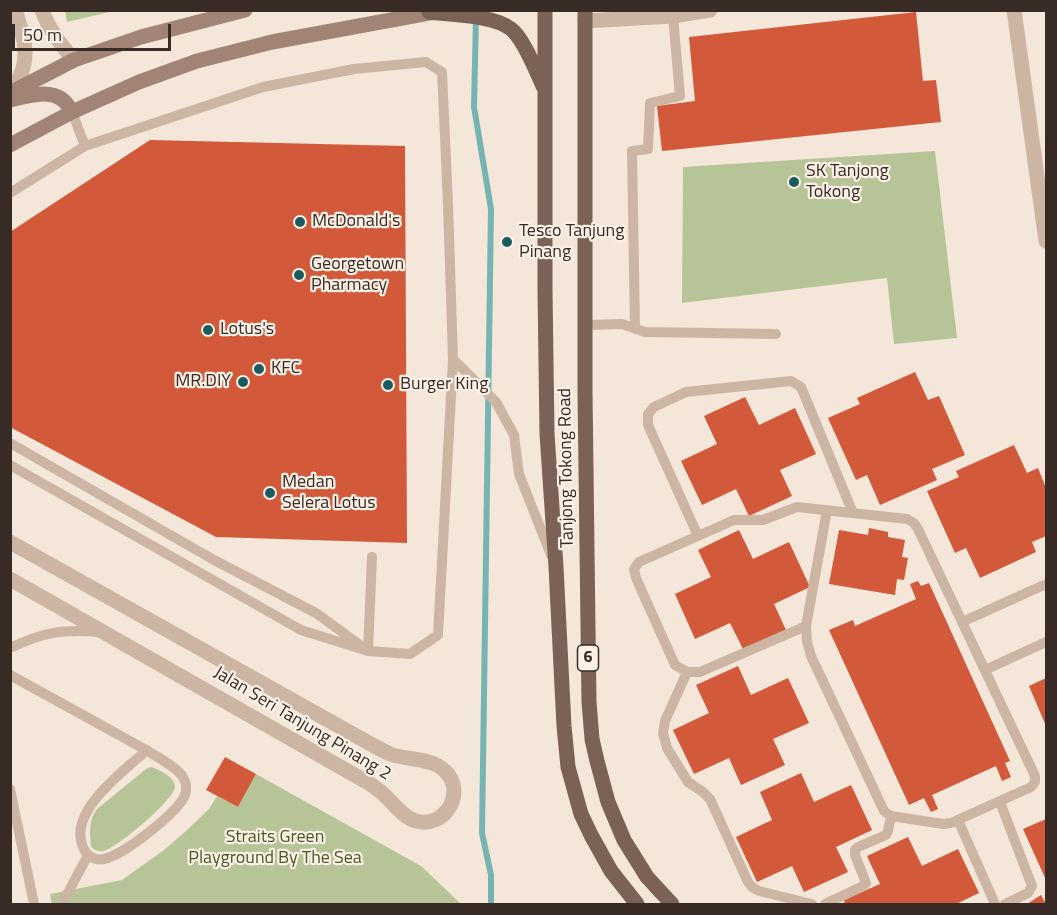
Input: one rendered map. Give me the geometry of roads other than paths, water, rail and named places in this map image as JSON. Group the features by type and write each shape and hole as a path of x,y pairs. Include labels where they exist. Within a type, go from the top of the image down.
{"main road":[{"path":"11,95 74,60 141,37 245,10"},
{"name":"Tanjong Tokong Road","path":"545,10 547,434 562,709 568,767 581,814 591,835 611,870 638,904"},
{"path":"10,145 72,112 139,82 197,62 272,42 436,11 484,18 501,23 513,30 545,89"},
{"name":"Tanjong Tokong Road","path":"585,16 588,638 592,739 609,802 624,840 647,877 672,904"},
{"path":"11,95 53,95 64,101 72,112"}],"street":[{"path":"11,95 23,69 25,58 22,32 15,10"},
{"path":"42,10 58,41 74,60"},
{"path":"585,16 673,16 710,10"},
{"path":"1014,10 1047,241"},
{"name":"Jalan Seri Tanjung Pinang 2","path":"10,542 376,747 392,755 438,765 452,780 454,789 452,805 442,817 434,820 426,822 410,818 366,781 10,579"}],"lane":[{"path":"635,329 632,151 648,149 650,103 680,96 673,16"},
{"path":"10,194 85,146 262,87 354,69 426,62 442,72 453,359 438,635 410,654 368,651 301,630 10,465"},
{"path":"72,112 85,146"},
{"path":"586,326 622,324 645,332 776,334"},
{"path":"453,359 496,402 514,435 519,474 556,567"},
{"path":"698,536 648,425 648,414 654,407 686,392 791,381 801,387 853,513"},
{"path":"10,443 214,560 316,613 368,651"},
{"path":"806,626 700,672 687,672 675,665 634,569 639,562 734,520 763,520 797,507 827,510 907,519 918,529 986,670 1035,776 1035,782 1031,787 951,823 943,824 891,816 884,811 811,656 807,642 806,626 827,510"},
{"path":"368,651 372,557"},
{"path":"962,622 1047,584"},
{"path":"10,648 54,632 75,630 105,633"},
{"path":"986,670 1047,642"},
{"path":"687,672 665,721 663,733 667,748 688,782 710,800 747,882 759,891 812,904"},
{"path":"10,675 147,750 183,776 186,784 181,802 157,826 114,855 103,860 95,859 88,855 80,840 80,828 88,807 113,780 147,750"},
{"path":"10,789 33,904"},
{"path":"999,801 1032,886 1028,892 1005,904"},
{"path":"825,904 866,883 855,850 886,835 891,816"},
{"path":"958,820 995,904"},
{"path":"63,904 88,855"}],"waterway":[{"path":"476,17 474,107 491,209 482,833 491,875 491,904"}],"place":[{"name":"SK Tanjong Tokong","path":"794,182"},
{"name":"McDonald's","path":"300,222"},
{"name":"Tesco Tanjung Pinang","path":"507,242"},
{"name":"Georgetown Pharmacy","path":"299,275"},
{"name":"Lotus's","path":"208,330"},
{"name":"KFC","path":"259,369"},
{"name":"MR.DIY","path":"243,382"},
{"name":"Burger King","path":"388,385"},
{"name":"Medan Selera Lotus","path":"270,493"}],"park label":[{"name":"Straits Green Playground By The Sea","path":"275,848"}]}
